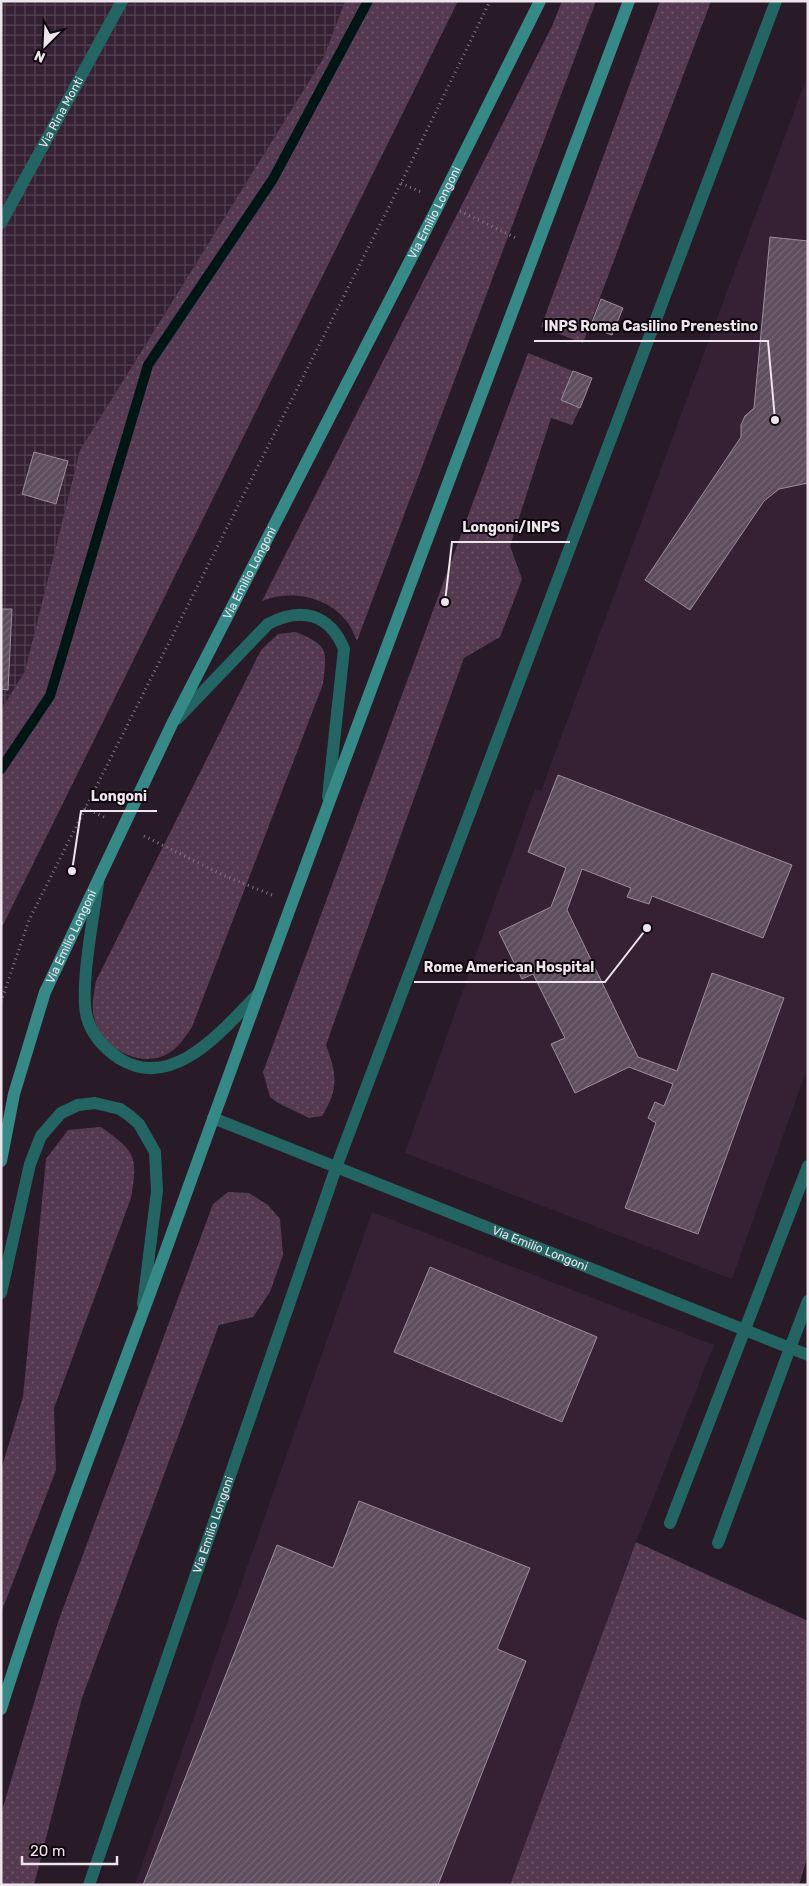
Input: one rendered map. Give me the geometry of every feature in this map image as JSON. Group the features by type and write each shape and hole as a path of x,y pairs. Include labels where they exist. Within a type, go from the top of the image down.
{"street":[{"name":"Via Rina Monti","path":"1,223 122,1"},
{"name":"Via Emilio Longoni","path":"1,1160 14,1094 45,992 172,724 440,202 540,1"},
{"path":"1,1709 26,1627 142,1316 291,904 628,1"},
{"name":"Via Emilio Longoni","path":"89,1885 337,1165 776,1"},
{"path":"172,724 268,624 287,615 297,614 323,621 334,630 344,649 328,805"},
{"path":"99,878 86,974 85,1001 87,1017 94,1033 111,1053 124,1061 139,1066 158,1068 178,1064 215,1037 258,994"},
{"path":"1,1294 26,1179 41,1136 61,1113 78,1105 95,1103 120,1109 130,1116 139,1124 155,1152 157,1191 142,1316"},
{"name":"Via Emilio Longoni","path":"213,1118 337,1165 808,1355"},
{"path":"670,1523 808,1166"},
{"path":"718,1543 808,1301"}],"path":[{"path":"1,1002 29,920 401,183 490,1"},
{"path":"401,183 536,248"},
{"path":"85,808 224,876 291,904"}],"shaded area":[{"path":"1,1 345,1 323,59 80,450 25,671 1,710"},
{"path":"345,1 458,1 1,929 1,710 25,671 80,450 323,59"},
{"path":"562,1 596,1 357,641 349,625 340,614 320,601 297,596 285,596 262,601 552,26"},
{"path":"660,1 711,1 583,343 541,327"},
{"path":"808,74 808,1066 732,1279 405,1153 535,789 541,791"},
{"path":"528,353 573,371 561,400 580,408 572,425 551,418 510,546 522,579 500,637 464,658 326,1045 334,1073 334,1089 331,1098 322,1116 309,1118 270,1097 263,1072"},
{"path":"296,632 315,641 323,650 325,663 323,684 192,1027 173,1051 157,1058 133,1057 121,1052 110,1044 96,1024 93,1012 93,997 96,981 261,650 278,634"},
{"path":"101,1127 128,1149 132,1156 134,1173 131,1198 54,1408 56,1470 1,1613 1,1470 23,1397 46,1159 68,1130"},
{"path":"228,1192 249,1193 268,1205 280,1219 283,1255 270,1292 253,1317 219,1325 82,1698 34,1885 1,1885 1,1814 58,1622 213,1204"},
{"path":"372,1212 714,1345 636,1542 510,1885 135,1885"},
{"path":"636,1542 808,1621 808,1855 799,1885 510,1885"}],"building":[{"path":"770,237 808,241 808,483 779,489 764,501 690,610 645,580 741,437 741,425 745,416 754,408"},
{"path":"601,299 623,308 612,335 590,327"},
{"path":"573,371 592,378 580,408 561,400"},
{"path":"34,452 68,461 56,504 22,494"},
{"path":"1,609 12,609 8,690 1,689"},
{"path":"558,775 792,865 763,938 652,896 649,904 627,897 631,888 582,869 567,910 638,1057 677,1071 712,973 784,998 698,1234 625,1208 656,1123 648,1118 655,1102 664,1106 673,1084 629,1067 575,1093 551,1044 565,1038 533,974 522,979 499,932 551,907 566,868 528,852"},
{"path":"430,1267 597,1337 562,1422 394,1352"},
{"path":"359,1501 530,1568 497,1649 526,1661 438,1885 143,1885 277,1545 333,1568"}],"waterway":[{"path":"1,769 50,696 148,365 273,179 368,1"}],"place":[{"name":"INPS Roma Casilino Prenestino","path":"775,420"},
{"name":"Longoni/INPS","path":"445,602"},
{"name":"Longoni","path":"72,871"},
{"name":"Rome American Hospital","path":"647,928"}]}
